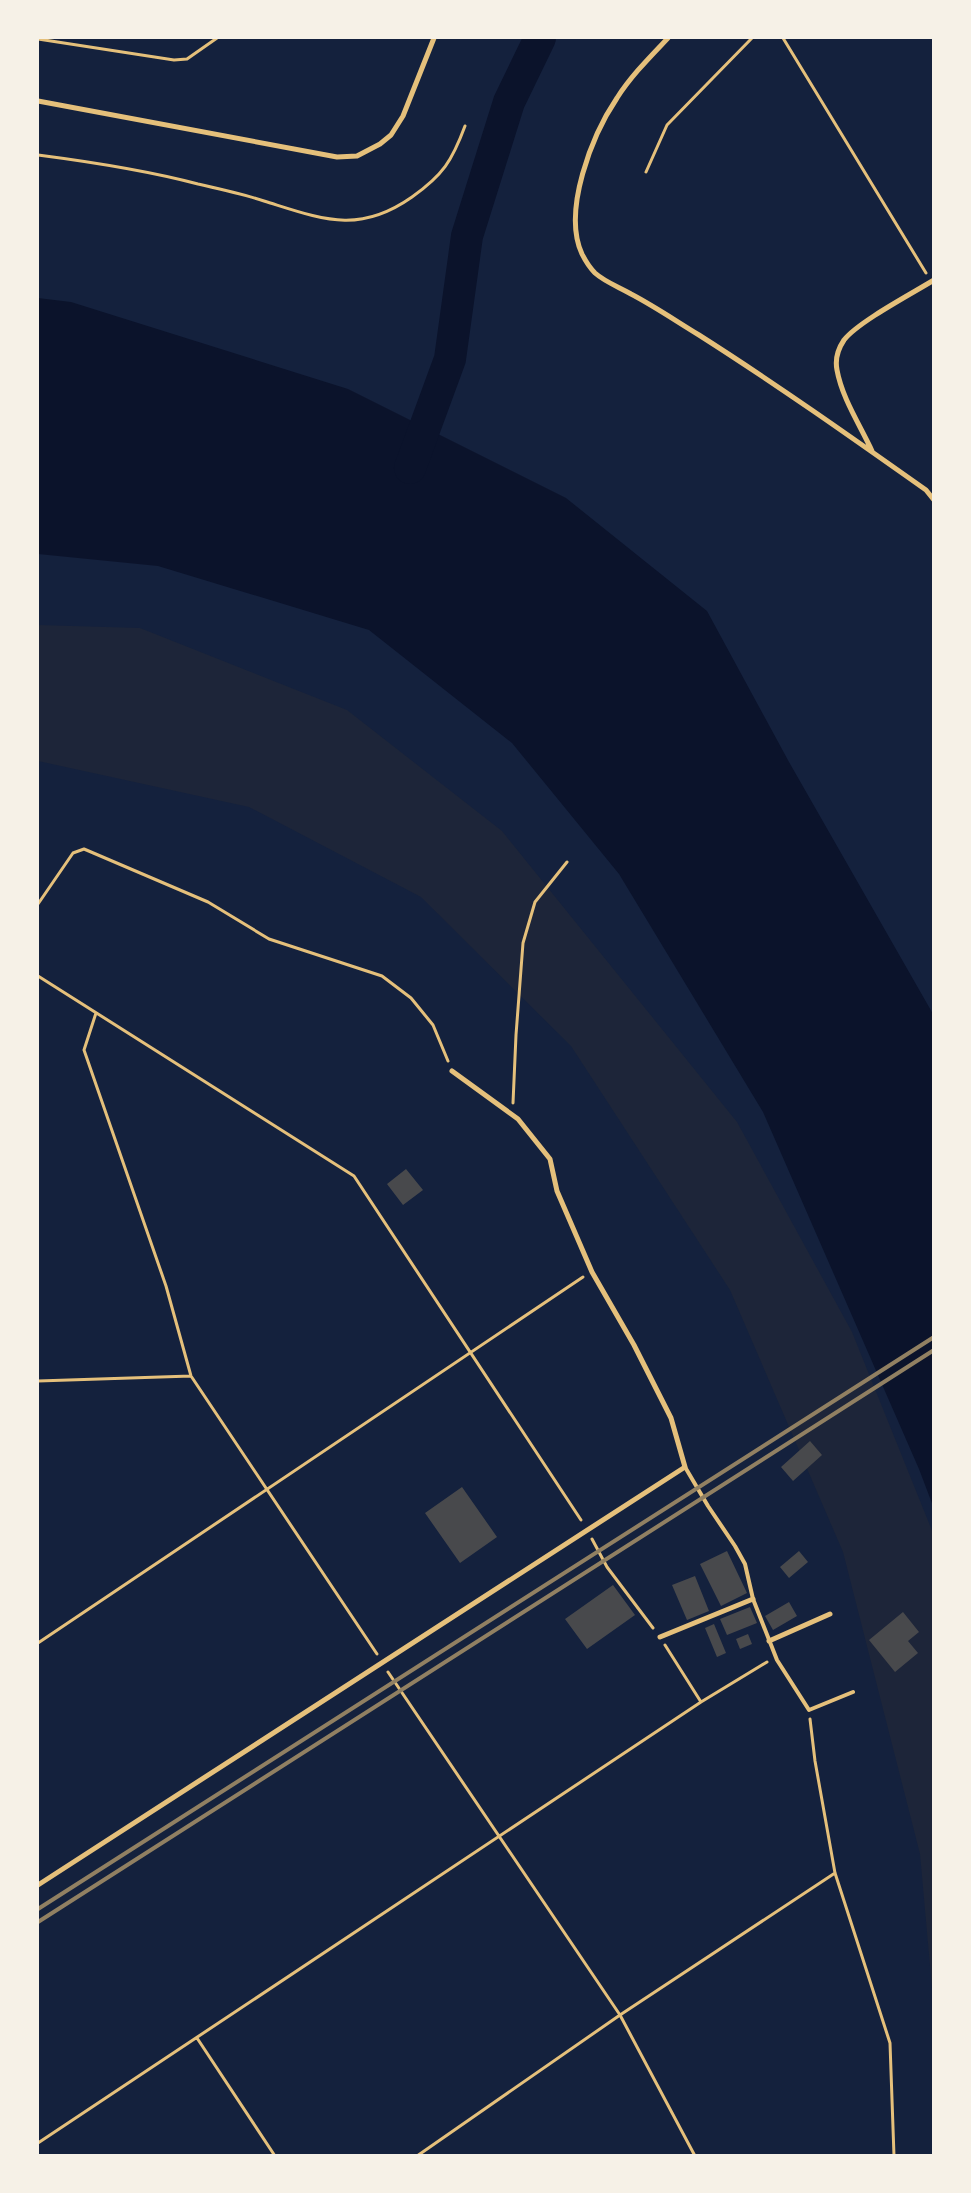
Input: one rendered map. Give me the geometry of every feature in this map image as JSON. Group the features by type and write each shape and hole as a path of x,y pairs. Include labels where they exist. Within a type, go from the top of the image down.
{"street":[{"path":"38,101 337,157 358,156 380,144 391,135 403,116 434,38"},
{"path":"668,38 634,74 621,92 595,137 577,195 574,218 576,237 582,255 595,273 610,284 631,294 742,362 926,490 934,500"},
{"path":"872,452 842,385 837,369 836,357 844,341 860,326 932,281"},
{"path":"38,1885 381,1661 685,1467 671,1418 634,1345 592,1272 557,1191 550,1159 518,1120 452,1071"},
{"path":"660,1637 753,1599"},
{"path":"769,1640 830,1614"}],"lane":[{"path":"685,1467 745,1564 753,1599 775,1656 809,1710 853,1692"}],"path":[{"path":"38,39 174,60 186,59 217,38"},
{"path":"646,172 667,125 752,38"},
{"path":"783,38 932,281"},
{"path":"38,155 130,167 263,201 308,216 341,221 370,219 387,213 426,187 442,172 455,152 465,126"},
{"path":"38,904 73,853 84,849 208,902 270,939 382,976 411,998 433,1024 452,1071"},
{"path":"513,1116 516,1035 523,944 534,902 567,862"},
{"path":"38,976 354,1176 588,1530 607,1567 660,1637 701,1702"},
{"path":"96,1013 84,1050 166,1286 191,1376 620,2014 695,2156"},
{"path":"38,1643 265,1488 592,1272"},
{"path":"38,1381 191,1376"},
{"path":"38,2143 701,1702 735,1683 775,1656"},
{"path":"809,1710 815,1761 835,1873 890,2043 894,2156"},
{"path":"417,2156 620,2014 835,1873"},
{"path":"196,2038 275,2156"}],"shaded area":[{"path":"38,298 71,302 348,389 566,498 707,611 789,762 933,1014 933,1506 919,1469 763,1112 619,874 512,743 369,630 158,566 38,554"},
{"path":"38,625 140,628 347,710 502,831 737,1122 852,1332 933,1533 933,1999 920,1854 843,1552 730,1290 571,1046 421,897 249,807 38,761"}],"building":[{"path":"406,1169 423,1190 403,1205 387,1184"},
{"path":"810,1441 822,1455 793,1481 781,1467"},
{"path":"462,1487 497,1537 460,1563 425,1513"},
{"path":"727,1551 747,1593 721,1606 700,1564"},
{"path":"799,1551 808,1562 789,1578 780,1567"},
{"path":"695,1576 709,1611 687,1620 672,1585"},
{"path":"613,1585 635,1615 587,1649 565,1619"},
{"path":"789,1602 797,1616 773,1630 765,1616"},
{"path":"750,1607 757,1623 727,1635 720,1619"},
{"path":"903,1612 919,1632 908,1641 918,1653 895,1672 869,1640"},
{"path":"714,1624 726,1653 717,1657 705,1628"},
{"path":"748,1634 752,1644 740,1649 736,1639"}],"waterway":[{"path":"410,468 450,359 467,236 509,102 540,38"}],"railway":[{"path":"38,1909 934,1337"},
{"path":"38,1922 934,1350"}]}
